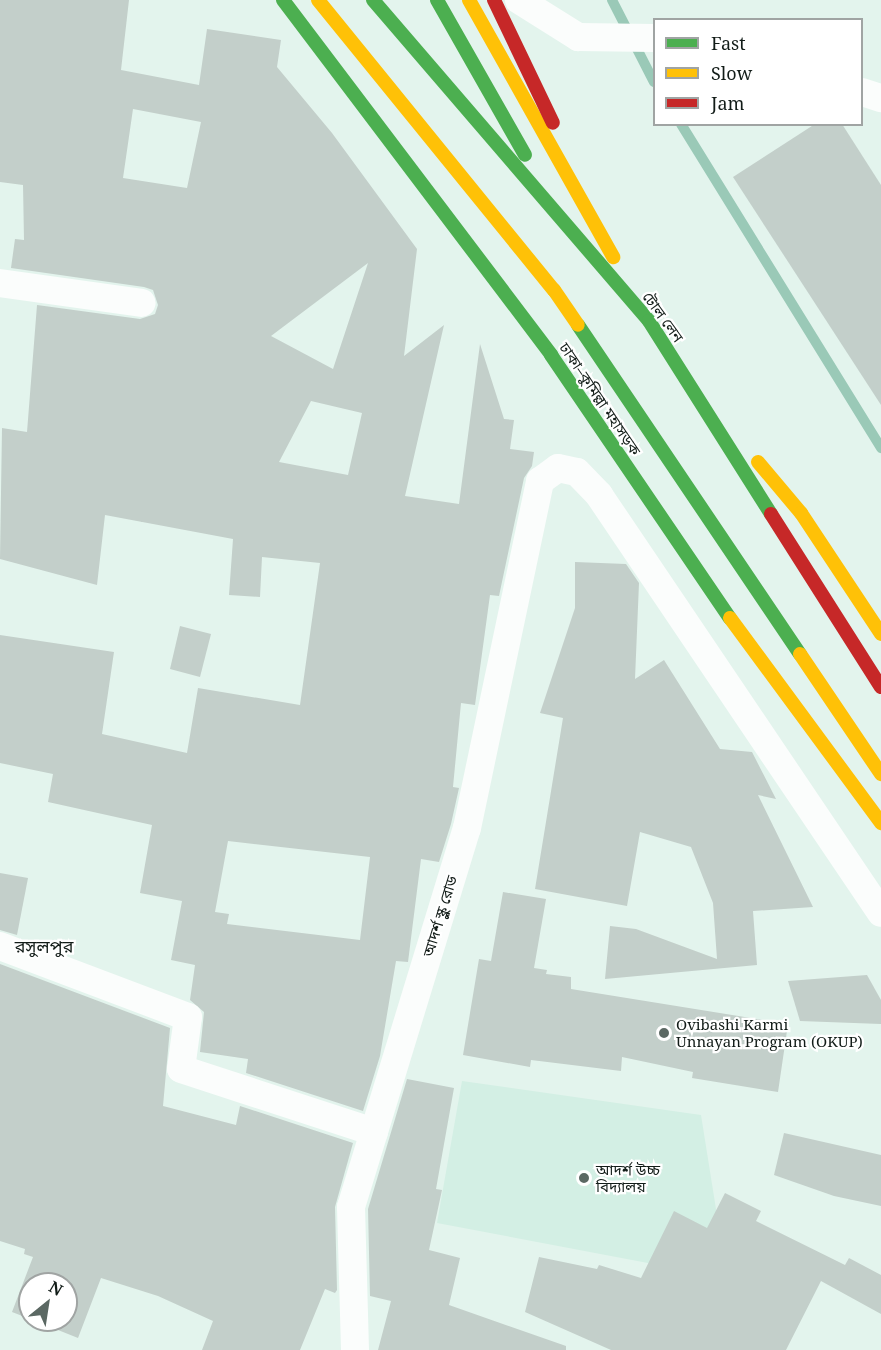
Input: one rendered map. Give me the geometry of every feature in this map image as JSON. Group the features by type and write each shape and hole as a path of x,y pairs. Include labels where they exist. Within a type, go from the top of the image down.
{"main road":[{"name":"ঢাকা–কুমিল্লা মহাসড়ক","path":"283,0 551,356 748,645 881,823"},
{"name":"ঢাকা–কুমিল্লা মহাসড়ক","path":"318,0 554,290 881,774"},
{"name":"টোল লেন","path":"373,0 649,321 881,687"},
{"path":"391,0 442,81"},
{"path":"437,0 564,222"},
{"path":"469,0 649,321"},
{"path":"494,0 649,321"},
{"path":"454,70 502,150"},
{"path":"679,369 801,513 881,634"}],"street":[{"path":"519,0 578,37 651,38"},
{"path":"863,93 881,98"},
{"path":"0,284 142,303"},
{"name":"আদর্শ স্কুল রোড","path":"355,1350 351,1207 467,828 540,481 558,468 577,472 599,495 881,913"},
{"path":"0,946 188,1017 181,1069 374,1132"}],"shaded area":[{"path":"462,1081 701,1115 727,1278 437,1223"}],"building":[{"path":"0,0 129,0 121,70 199,85 207,29 281,40 277,67 332,133 417,249 404,356 444,325 405,496 459,504 480,344 504,419 514,420 510,449 534,452 532,466 524,478 499,596 490,595 475,705 461,703 453,787 459,788 451,824 439,862 421,859 408,962 396,961 380,1056 363,1111 246,1073 248,1059 200,1052 204,1012 190,1000 195,965 171,960 182,901 140,893 152,825 48,802 53,774 0,763 0,635 114,652 102,734 187,753 198,688 300,705 320,563 262,557 260,597 229,595 233,539 105,515 97,585 0,559 2,428 27,432 37,305 140,319 155,314 158,305 153,290 144,287 11,268 15,239 24,240 23,185 0,182","holes":["133,109 201,122 187,188 123,178","368,263 333,369 271,336","311,401 362,413 348,475 279,462","228,841 370,857 360,940 227,924 229,914 215,912"]},
{"path":"812,126 843,126 881,185 881,405 733,177"},
{"path":"575,562 626,564 639,583 635,679 664,660 720,749 752,752 776,799 758,795 813,907 753,911 757,965 605,979 610,926 636,929 717,959 713,903 691,847 640,832 627,906 535,889 563,718 540,713 575,608"},
{"path":"180,626 211,634 200,677 170,669"},
{"path":"0,873 28,878 17,935 0,930"},
{"path":"503,892 546,899 534,968 547,970 546,974 571,977 571,989 788,1024 778,1092 692,1078 693,1072 622,1057 621,1071 531,1060 530,1067 463,1055 479,959 491,961"},
{"path":"0,964 170,1028 163,1106 236,1125 240,1106 353,1143 335,1207 337,1290 335,1293 325,1289 300,1350 202,1350 213,1321 158,1296 101,1278 78,1338 63,1332 78,1332 78,1272 27,1272 33,1257 24,1254 25,1249 0,1241"},
{"path":"867,975 881,1000 881,1024 800,1021 788,981"},
{"path":"407,1079 454,1088 436,1189 442,1190 429,1250 460,1258 449,1305 566,1346 566,1350 378,1350 391,1301 370,1296 368,1209"},
{"path":"784,1133 881,1155 881,1206 834,1196 774,1175"},
{"path":"725,1193 761,1211 756,1221 845,1265 849,1258 881,1275 881,1314 821,1281 786,1350 611,1350 525,1312 539,1257 597,1269 599,1265 641,1278 674,1211 707,1228"},
{"path":"18,1296 18,1314 12,1312"}],"waterway":[{"path":"612,0 653,80"},
{"path":"682,126 881,448"}],"traffic: fast":[{"path":"283,0 551,355 730,618"},
{"path":"373,0 649,321 771,514"},
{"path":"437,0 525,155"},
{"path":"578,325 800,654"}],"traffic: slow":[{"path":"318,0 554,290 578,325"},
{"path":"469,0 613,257"},
{"path":"758,462 801,513 881,634"},
{"path":"730,618 881,823"},
{"path":"800,654 881,774"}],"traffic: jam":[{"path":"494,0 553,123"},
{"path":"771,514 881,687"}],"place":[{"name":"Ovibashi Karmi Unnayan Program (OKUP)","path":"664,1033"},
{"name":"আদর্শ উচ্চ বিদ্যালয়","path":"584,1178"}],"district":[{"name":"রসুলপুর","path":"44,946"}]}
